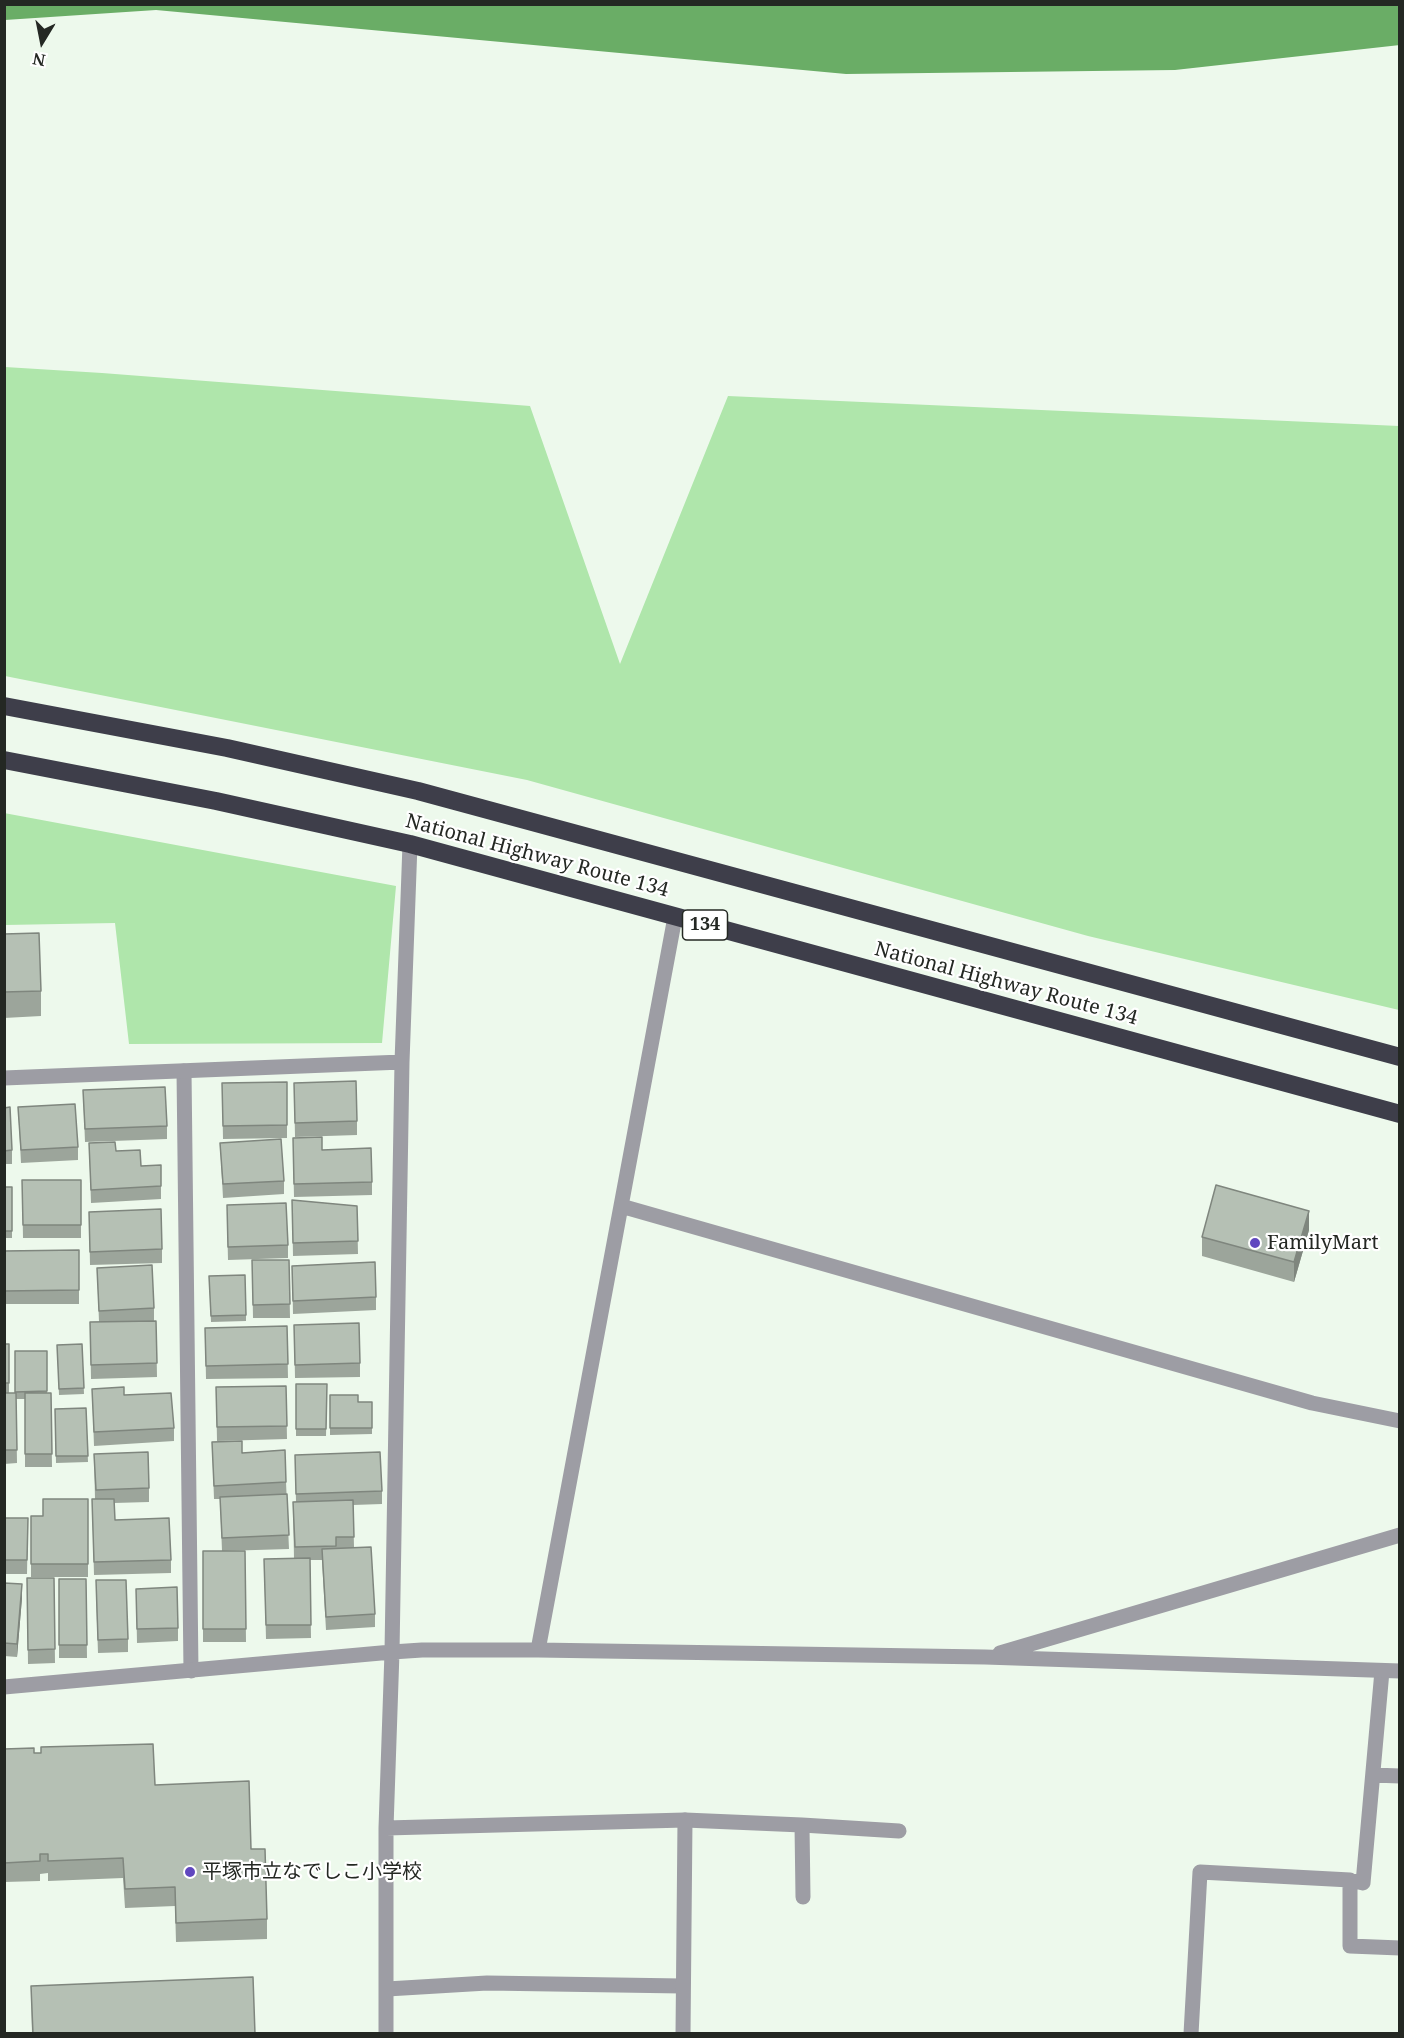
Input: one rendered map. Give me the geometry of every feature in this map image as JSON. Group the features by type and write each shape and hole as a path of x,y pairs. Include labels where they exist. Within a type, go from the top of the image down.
{"highway":[{"name":"National Highway Route 134","path":"4,706 227,748 418,791 1400,1057"},
{"name":"National Highway Route 134","path":"4,760 216,801 410,844 1400,1114"}],"street":[{"path":"387,2034 387,1828 402,1062 410,844"},
{"path":"538,1650 675,917"},
{"path":"4,1078 402,1062"},
{"path":"184,1071 191,1671"},
{"path":"621,1206 1312,1403 1400,1421"},
{"path":"986,1657 1400,1535"},
{"path":"4,1687 423,1650 986,1657 1400,1671"},
{"path":"1191,2034 1200,1872 1350,1880 1363,1883 1382,1671"},
{"path":"1373,1775 1400,1776"},
{"path":"387,1828 685,1820 899,1832"},
{"path":"683,2034 685,1820"},
{"path":"802,1825 803,1897"},
{"path":"1350,1880 1350,1946 1400,1948"},
{"path":"387,1989 487,1983 682,1986"}],"shaded area":[{"path":"5,4 1399,4 1400,45 1175,70 846,74 156,10 5,20"},
{"path":"5,367 530,406 620,664 728,396 1399,426 1399,1010 1088,936 527,780 5,676"},
{"path":"4,813 396,886 382,1043 129,1044 115,923 5,925"}],"building":[{"path":"39,933 41,991 4,992 4,934"},
{"path":"356,1081 357,1121 295,1123 294,1083"},
{"path":"287,1082 287,1125 223,1126 222,1083"},
{"path":"165,1087 167,1126 85,1129 83,1090"},
{"path":"75,1104 78,1147 21,1150 18,1107"},
{"path":"10,1107 12,1150 4,1151 4,1108"},
{"path":"322,1137 322,1150 371,1148 372,1182 294,1184 293,1138"},
{"path":"281,1139 284,1181 223,1184 220,1143"},
{"path":"115,1142 116,1151 140,1150 141,1166 161,1165 161,1186 91,1190 89,1143"},
{"path":"22,1180 81,1180 81,1225 23,1225"},
{"name":"FamilyMart","path":"1216,1185 1309,1211 1294,1262 1202,1237"},
{"path":"4,1187 12,1187 12,1231 4,1231"},
{"path":"292,1200 357,1206 358,1241 293,1243"},
{"path":"286,1203 288,1245 228,1247 227,1205"},
{"path":"161,1209 162,1249 90,1252 89,1212"},
{"path":"79,1250 79,1290 4,1291 4,1251"},
{"path":"252,1260 289,1260 290,1304 253,1305"},
{"path":"375,1262 376,1297 293,1301 292,1266"},
{"path":"152,1265 154,1308 99,1311 97,1268"},
{"path":"245,1275 246,1315 211,1316 209,1276"},
{"path":"156,1321 157,1363 91,1365 90,1322"},
{"path":"359,1323 360,1363 295,1365 294,1325"},
{"path":"287,1326 288,1364 206,1366 205,1328"},
{"path":"4,1344 9,1344 9,1383 4,1383"},
{"path":"82,1344 84,1388 59,1389 57,1345"},
{"path":"15,1351 47,1351 47,1391 15,1392"},
{"path":"296,1384 327,1384 326,1429 296,1429"},
{"path":"286,1386 287,1426 217,1427 216,1387"},
{"path":"124,1387 124,1395 171,1393 174,1428 94,1432 92,1389"},
{"path":"4,1393 16,1393 17,1450 4,1450"},
{"path":"25,1393 51,1393 52,1454 25,1454"},
{"path":"330,1395 358,1395 358,1402 372,1402 372,1428 330,1428"},
{"path":"86,1408 88,1456 56,1456 55,1409"},
{"path":"242,1441 242,1453 285,1450 286,1482 214,1486 212,1442"},
{"path":"148,1452 149,1488 96,1490 94,1454"},
{"path":"380,1452 382,1491 296,1494 295,1455"},
{"path":"287,1494 289,1535 222,1538 220,1497"},
{"path":"43,1499 88,1499 88,1564 31,1564 31,1516 43,1516"},
{"path":"92,1499 114,1499 115,1520 169,1518 171,1560 94,1562"},
{"path":"353,1500 354,1537 336,1537 336,1546 295,1547 293,1502"},
{"path":"4,1518 28,1518 27,1560 4,1560"},
{"path":"371,1547 375,1614 326,1617 322,1549"},
{"path":"203,1551 245,1551 246,1629 203,1629"},
{"path":"310,1558 311,1625 266,1625 264,1559"},
{"path":"27,1578 54,1578 55,1649 28,1650"},
{"path":"59,1579 86,1579 87,1645 59,1645"},
{"path":"96,1580 126,1580 128,1639 98,1640"},
{"path":"4,1583 22,1584 17,1644 4,1643"},
{"path":"177,1587 178,1628 137,1629 136,1589"},
{"path":"153,1744 155,1785 249,1781 251,1849 265,1849 267,1919 176,1923 175,1887 125,1889 123,1858 48,1861 48,1854 40,1854 40,1861 4,1863 4,1749 34,1748 34,1753 41,1753 41,1747"},
{"path":"253,1977 255,2034 33,2034 31,1986"}],"place":[{"name":"FamilyMart","path":"1255,1243"},
{"name":"平塚市立なでしこ小学校","path":"190,1872"}]}
